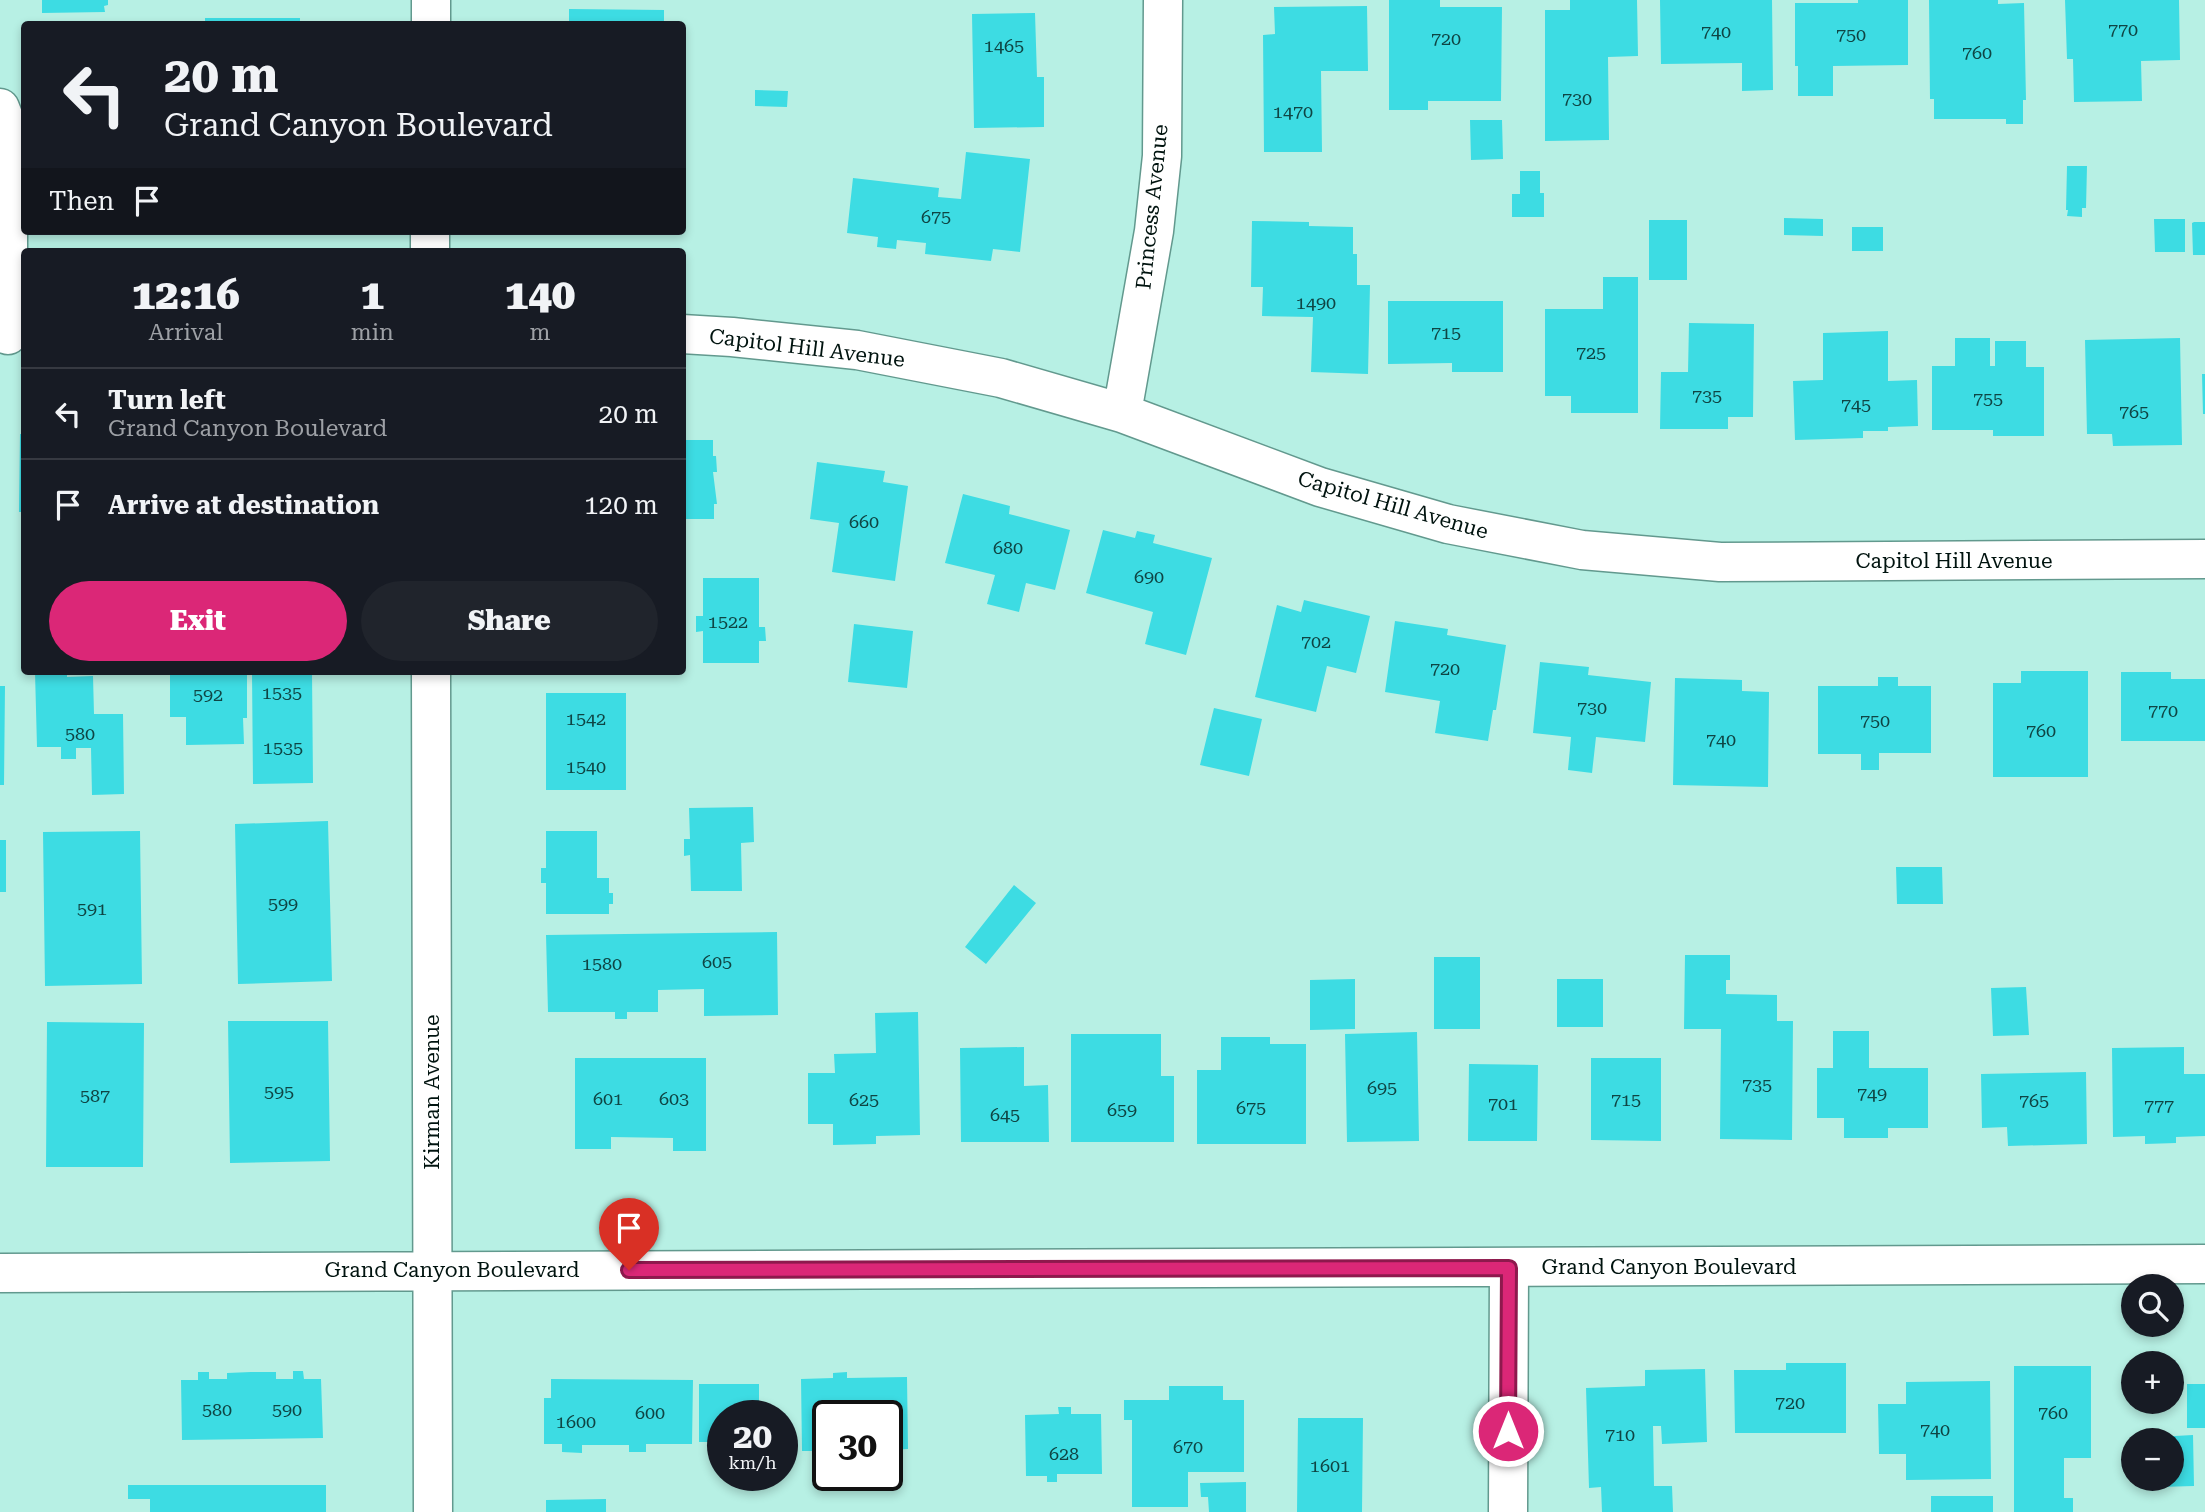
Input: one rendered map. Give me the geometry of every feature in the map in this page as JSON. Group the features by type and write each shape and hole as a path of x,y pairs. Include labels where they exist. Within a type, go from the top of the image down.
{"street":[{"path":"431,0 431,21"},
{"name":"Princess Avenue","path":"1122,413 1154,231 1162,156 1163,0"},
{"path":"0,108 5,118 8,160 11,335"},
{"name":"Capitol Hill Avenue","path":"686,334 858,350 1001,378 1122,413 1320,487 1448,524 1582,550 1720,562 2205,559"},
{"name":"Kirman Avenue","path":"431,675 433,1512"},
{"name":"Grand Canyon Boulevard","path":"0,1273 2205,1264"},
{"path":"1508,1512 1509,1268"}],"building":[{"path":"42,0 108,0 108,5 104,6 105,12 42,13"},
{"path":"1389,0 1440,0 1440,7 1502,7 1501,101 1428,101 1428,110 1389,110"},
{"path":"1570,0 1637,0 1638,56 1608,57 1609,140 1545,141 1545,10 1570,10"},
{"path":"1660,0 1772,0 1773,90 1742,91 1742,63 1661,64"},
{"path":"1858,0 1908,0 1908,65 1833,66 1833,96 1798,96 1795,3 1858,3"},
{"path":"1929,0 1998,0 1998,4 2024,3 2026,100 2023,100 2023,124 2006,124 2006,119 1934,119 1934,99 1930,99"},
{"path":"2065,0 2179,0 2180,60 2141,61 2142,101 2074,102 2073,59 2067,59"},
{"path":"1367,6 1368,71 1321,71 1322,152 1264,152 1263,35 1275,34 1274,7"},
{"path":"569,9 664,10 664,21 569,21"},
{"path":"1035,13 1037,77 1044,77 1044,127 974,128 972,14"},
{"path":"205,18 300,18 300,21 205,21"},
{"path":"755,90 788,91 787,107 755,106"},
{"path":"1470,120 1502,120 1503,159 1471,160"},
{"path":"966,152 1030,159 1020,252 993,249 991,261 925,254 926,243 897,240 896,249 877,247 878,237 847,233 853,178 939,188 938,197 961,199"},
{"path":"2067,166 2087,166 2086,208 2082,208 2082,217 2067,216"},
{"path":"1520,171 1540,171 1544,217 1512,217 1512,194 1520,194"},
{"path":"1784,218 1823,219 1823,236 1784,235"},
{"path":"2154,219 2185,219 2185,252 2155,252"},
{"path":"1649,220 1687,220 1687,280 1649,280"},
{"path":"1252,221 1309,222 1309,226 1353,227 1353,254 1357,254 1357,285 1370,285 1368,374 1311,372 1313,317 1262,316 1263,287 1251,287"},
{"path":"2194,222 2205,222 2205,255 2193,255"},
{"path":"1852,227 1883,227 1883,251 1852,251"},
{"path":"1603,277 1638,277 1638,413 1571,413 1571,396 1545,396 1545,309 1603,309"},
{"path":"1388,301 1503,301 1503,372 1452,372 1452,363 1388,364"},
{"path":"1689,323 1754,324 1753,417 1728,417 1728,429 1660,429 1661,372 1688,372"},
{"path":"1888,331 1888,381 1917,380 1918,426 1888,427 1888,431 1863,431 1863,438 1795,440 1793,381 1823,380 1823,333"},
{"path":"1955,338 1990,338 1990,366 1995,366 1995,341 2026,341 2026,367 2044,367 2044,436 1993,436 1993,430 1932,430 1932,366 1955,366"},
{"path":"2180,338 2182,445 2113,446 2112,434 2087,434 2085,340"},
{"path":"2202,374 2205,374 2205,414 2203,414"},
{"path":"20,434 21,434 21,512"},
{"path":"686,440 713,440 717,472 713,472 717,504 714,504 714,519 686,519"},
{"path":"817,462 885,471 883,482 908,486 895,581 832,572 839,523 810,519"},
{"path":"963,494 1010,506 1009,514 1070,530 1055,590 1026,583 1019,612 987,604 995,575 945,563"},
{"path":"1103,530 1135,538 1137,531 1155,535 1153,543 1212,558 1186,655 1145,644 1153,612 1086,593"},
{"path":"703,578 759,578 759,627 765,627 766,641 759,641 759,663 703,663 703,631 696,632 696,616 703,616"},
{"path":"1304,600 1370,616 1356,673 1327,666 1316,712 1255,697 1277,605 1301,612"},
{"path":"1395,621 1448,629 1447,635 1506,645 1496,710 1493,710 1488,741 1435,733 1440,701 1385,692"},
{"path":"854,624 913,631 907,688 848,682"},
{"path":"1540,662 1589,667 1588,675 1651,682 1645,742 1596,737 1592,773 1568,770 1571,737 1533,733"},
{"path":"2021,671 2088,671 2088,777 1993,777 1993,683 2021,683"},
{"path":"2121,672 2171,672 2171,679 2205,679 2205,741 2121,741"},
{"path":"35,675 93,676 94,714 123,714 124,794 92,795 91,748 76,748 76,759 61,759 61,747 37,747"},
{"path":"170,675 247,675 247,718 243,718 244,744 186,745 186,717 170,717"},
{"path":"252,675 312,675 313,783 253,784"},
{"path":"1878,677 1898,677 1898,686 1931,686 1931,753 1879,753 1879,770 1861,770 1861,754 1818,754 1818,686 1878,686"},
{"path":"1675,678 1742,680 1742,691 1769,692 1768,787 1673,785"},
{"path":"0,686 5,686 4,785 0,785"},
{"path":"546,693 626,693 626,790 546,790"},
{"path":"1214,708 1262,719 1249,776 1200,765"},
{"path":"753,807 754,842 741,843 742,891 691,891 690,855 684,856 684,839 690,839 689,808"},
{"path":"328,821 332,981 238,984 235,824"},
{"path":"140,831 142,984 45,986 43,832"},
{"path":"546,831 597,831 597,878 609,878 609,893 613,893 609,914 546,914 546,883 541,883 541,868 546,868"},
{"path":"0,840 6,840 6,892 0,892"},
{"path":"1896,867 1942,867 1943,904 1897,904"},
{"path":"1014,885 1036,903 986,964 965,947"},
{"path":"777,932 778,1015 704,1016 704,989 658,990 658,1012 627,1012 627,1019 615,1019 615,1012 548,1012 546,935"},
{"path":"1685,955 1730,955 1730,980 1726,980 1726,994 1777,995 1777,1021 1793,1021 1792,1140 1720,1139 1721,1029 1684,1029"},
{"path":"1434,957 1480,957 1480,1029 1434,1029"},
{"path":"1355,979 1355,1029 1310,1030 1310,980"},
{"path":"1557,979 1603,979 1603,1027 1557,1027"},
{"path":"2026,987 2029,1035 1993,1036 1991,988"},
{"path":"918,1012 920,1135 876,1136 876,1144 833,1145 833,1124 808,1124 808,1073 835,1073 834,1054 876,1053 875,1013"},
{"path":"228,1021 328,1021 330,1161 230,1163"},
{"path":"47,1022 144,1023 143,1167 46,1167"},
{"path":"1833,1031 1869,1031 1869,1068 1928,1068 1928,1128 1888,1128 1888,1138 1844,1138 1844,1118 1817,1118 1817,1068 1833,1068"},
{"path":"1417,1032 1419,1141 1347,1142 1345,1034"},
{"path":"1071,1034 1161,1034 1161,1076 1174,1076 1174,1142 1071,1142"},
{"path":"1221,1037 1270,1037 1270,1044 1306,1044 1306,1144 1197,1144 1197,1070 1221,1070"},
{"path":"1024,1047 1024,1086 1048,1085 1049,1142 961,1142 960,1048"},
{"path":"2184,1047 2184,1074 2205,1074 2205,1136 2176,1137 2176,1143 2145,1144 2145,1136 2113,1137 2112,1048"},
{"path":"575,1058 706,1058 706,1151 673,1151 673,1138 611,1137 611,1149 575,1149"},
{"path":"1591,1058 1661,1058 1661,1141 1591,1140"},
{"path":"1469,1064 1538,1065 1537,1141 1468,1141"},
{"path":"2086,1072 2087,1144 2008,1146 2007,1127 1982,1128 1981,1074"},
{"path":"1786,1363 1846,1363 1846,1433 1735,1433 1734,1370 1786,1370"},
{"path":"2014,1366 2091,1366 2091,1458 2064,1458 2064,1498 2073,1498 2073,1512 2014,1512"},
{"path":"1705,1369 1707,1442 1662,1444 1661,1426 1653,1426 1654,1486 1672,1486 1673,1512 1602,1512 1601,1487 1589,1488 1586,1388 1645,1386 1645,1370"},
{"path":"293,1371 303,1371 304,1379 321,1379 323,1438 182,1440 181,1380 198,1380 198,1372 209,1372 209,1379 227,1379 227,1373 276,1372 276,1379 293,1379"},
{"path":"847,1372 847,1378 907,1377 908,1449 903,1449 903,1400 812,1400 812,1451 802,1451 801,1379 833,1378 833,1373"},
{"path":"551,1379 693,1380 692,1444 646,1444 646,1452 629,1452 629,1445 582,1445 582,1453 562,1452 562,1444 544,1444 544,1398 551,1398"},
{"path":"1990,1381 1991,1479 1906,1480 1906,1454 1879,1454 1878,1404 1906,1404 1906,1382"},
{"path":"699,1384 759,1384 759,1400 707,1400 707,1442 699,1442"},
{"path":"2187,1384 2205,1384 2205,1428 2187,1428"},
{"path":"1169,1386 1223,1386 1223,1400 1244,1400 1244,1472 1188,1472 1188,1507 1132,1507 1132,1420 1124,1420 1124,1400 1169,1400"},
{"path":"1058,1407 1071,1407 1071,1414 1101,1414 1102,1474 1057,1474 1057,1482 1047,1482 1047,1476 1026,1476 1025,1415 1059,1414"},
{"path":"1298,1418 1363,1418 1362,1512 1297,1512"},
{"path":"2193,1435 2194,1486 2184,1486 2184,1436"},
{"path":"1246,1482 1246,1512 1209,1512 1208,1497 1201,1497 1200,1483"},
{"path":"128,1485 326,1485 326,1512 150,1512 150,1499 128,1499"},
{"path":"1931,1496 1993,1496 1993,1512 1931,1512"},
{"path":"606,1499 606,1512 546,1512 546,1500"}],"route":[{"path":"629,1270 1509,1268 1508,1431"}]}
